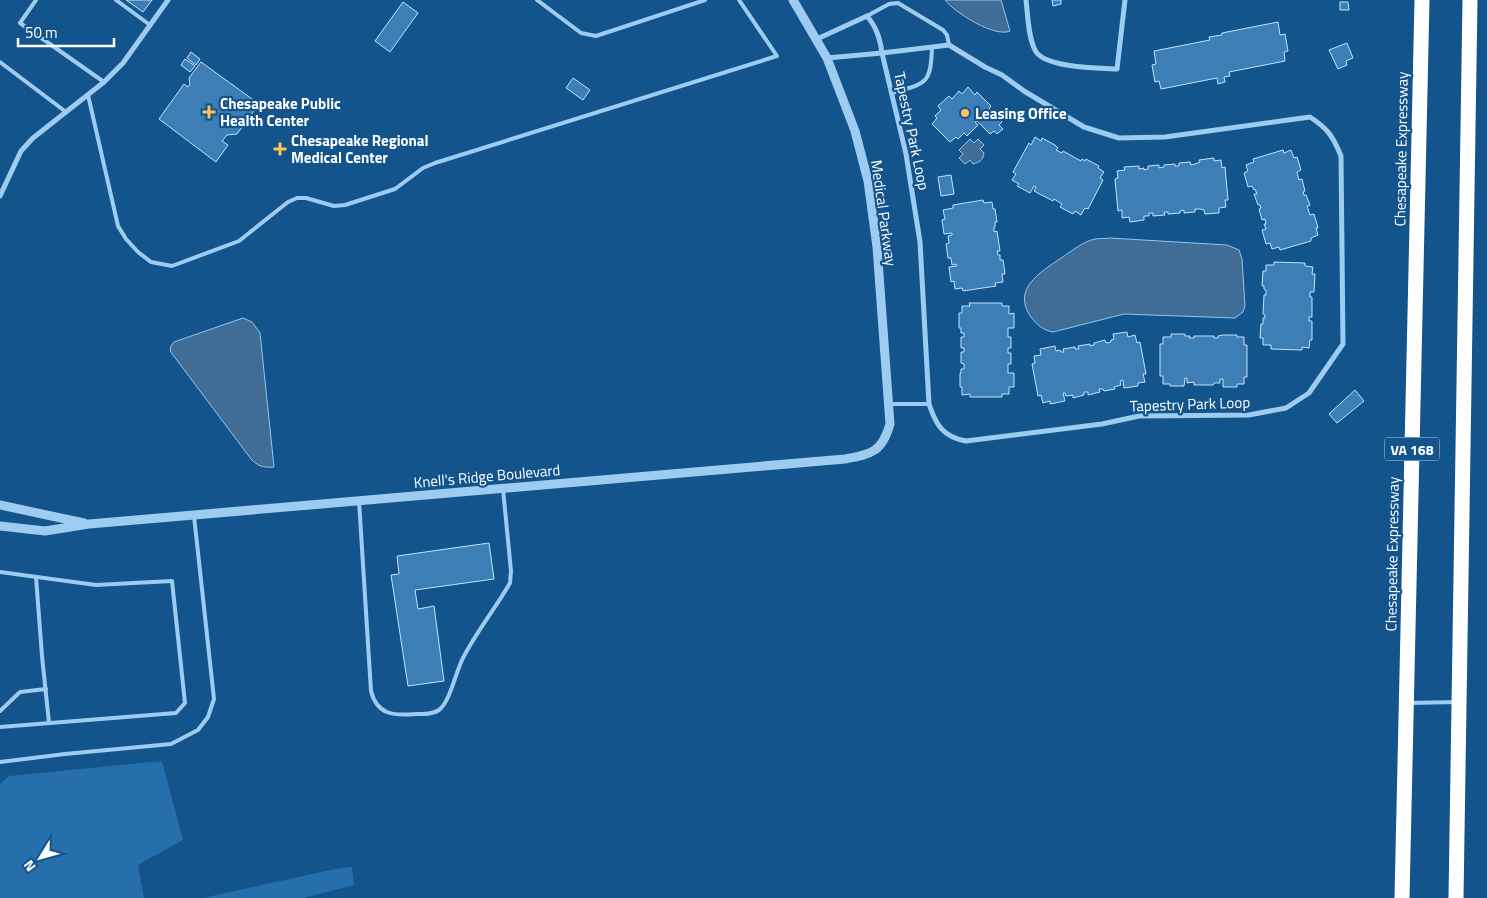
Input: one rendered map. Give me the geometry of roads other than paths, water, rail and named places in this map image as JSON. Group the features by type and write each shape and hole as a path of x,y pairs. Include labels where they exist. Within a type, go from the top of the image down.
{"highway":[{"name":"Chesapeake Expressway","path":"1402,898 1422,0"},
{"path":"1456,898 1470,0"}],"street":[{"path":"0,196 21,151 33,138 104,82 123,62 168,0"},
{"name":"Medical Parkway","path":"793,0 827,58 855,131 868,181 877,247 889,404 890,424 883,444"},
{"path":"1026,0 1034,50 1037,54 1051,62 1117,69 1125,0"},
{"path":"817,39 867,16"},
{"name":"Tapestry Park Loop","path":"827,58 882,53 949,45 1002,75 1024,91 1084,127 1119,138 1165,137 1310,117 1324,126 1335,140 1341,156 1343,344 1309,393 1286,408 1249,415 1139,416 1102,424 966,441 955,439 943,432 934,419 929,404 920,242 906,154 882,53 879,38 875,26 867,16"},
{"name":"Knell's Ridge Boulevard","path":"0,526 45,530 89,524 844,459 863,456 883,444"},
{"name":"Knell's Ridge Boulevard","path":"0,505 89,524"}],"lane":[{"path":"36,0 20,23 104,82"},
{"path":"116,0 150,25"},
{"path":"537,0 581,33 596,36 705,0"},
{"path":"88,95 118,226 138,252 151,262 172,266 239,241 288,202 298,198 306,198 334,206 345,205 395,189 423,168 435,163 777,56 740,0"},
{"path":"867,16 889,4 898,3 944,30 949,45"},
{"path":"892,93 917,86 925,81 931,73 932,47"},
{"path":"0,62 66,112"},
{"path":"889,404 929,404"},
{"path":"359,501 371,691 374,700 378,707 394,716 430,714 438,710 444,703 463,658 510,584 511,571 503,489"},
{"path":"0,762 171,744 198,730 208,717 214,699 194,516"},
{"path":"0,572 96,586 172,581 185,703 176,713 0,727"},
{"path":"36,577 49,723"},
{"path":"0,711 20,692 46,689"},
{"path":"1406,703 1459,702"}],"place":[{"name":"Chesapeake Public Health Center","path":"209,112"},
{"name":"Leasing Office","path":"965,113"},
{"name":"Chesapeake Regional Medical Center","path":"280,149"}]}
